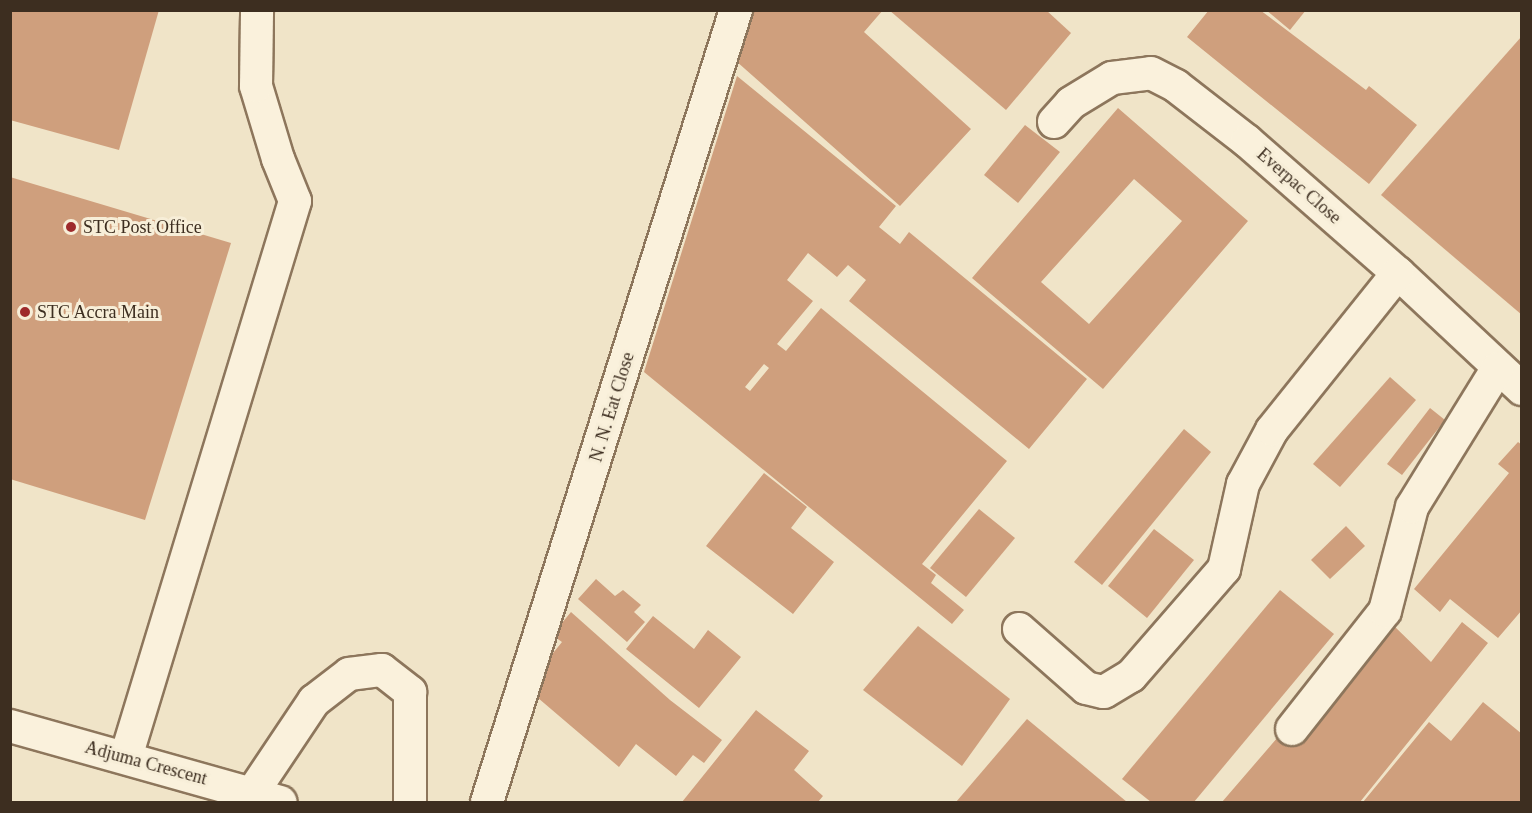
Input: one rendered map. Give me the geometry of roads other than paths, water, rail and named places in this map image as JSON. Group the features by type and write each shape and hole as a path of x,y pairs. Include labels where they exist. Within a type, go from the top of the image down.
{"lane":[{"path":"126,757 295,201 256,86 257,10"},
{"name":"N. N. Eat Close","path":"488,802 736,10"},
{"name":"Everpac Close","path":"1054,122 1089,90 1132,73 1151,73 1217,116 1398,273 1510,379"},
{"path":"1019,629 1086,688 1104,692 1131,676 1224,569 1243,484 1272,430 1398,273"},
{"path":"1292,729 1385,611 1412,507 1510,379"},
{"path":"253,792 314,701 349,674 382,670 410,692 410,802"},
{"name":"Adjuma Crescent","path":"10,726 253,792 281,802"}],"place":[{"name":"STC Post Office","path":"71,227"},
{"name":"STC Accra Main","path":"25,312"}]}
